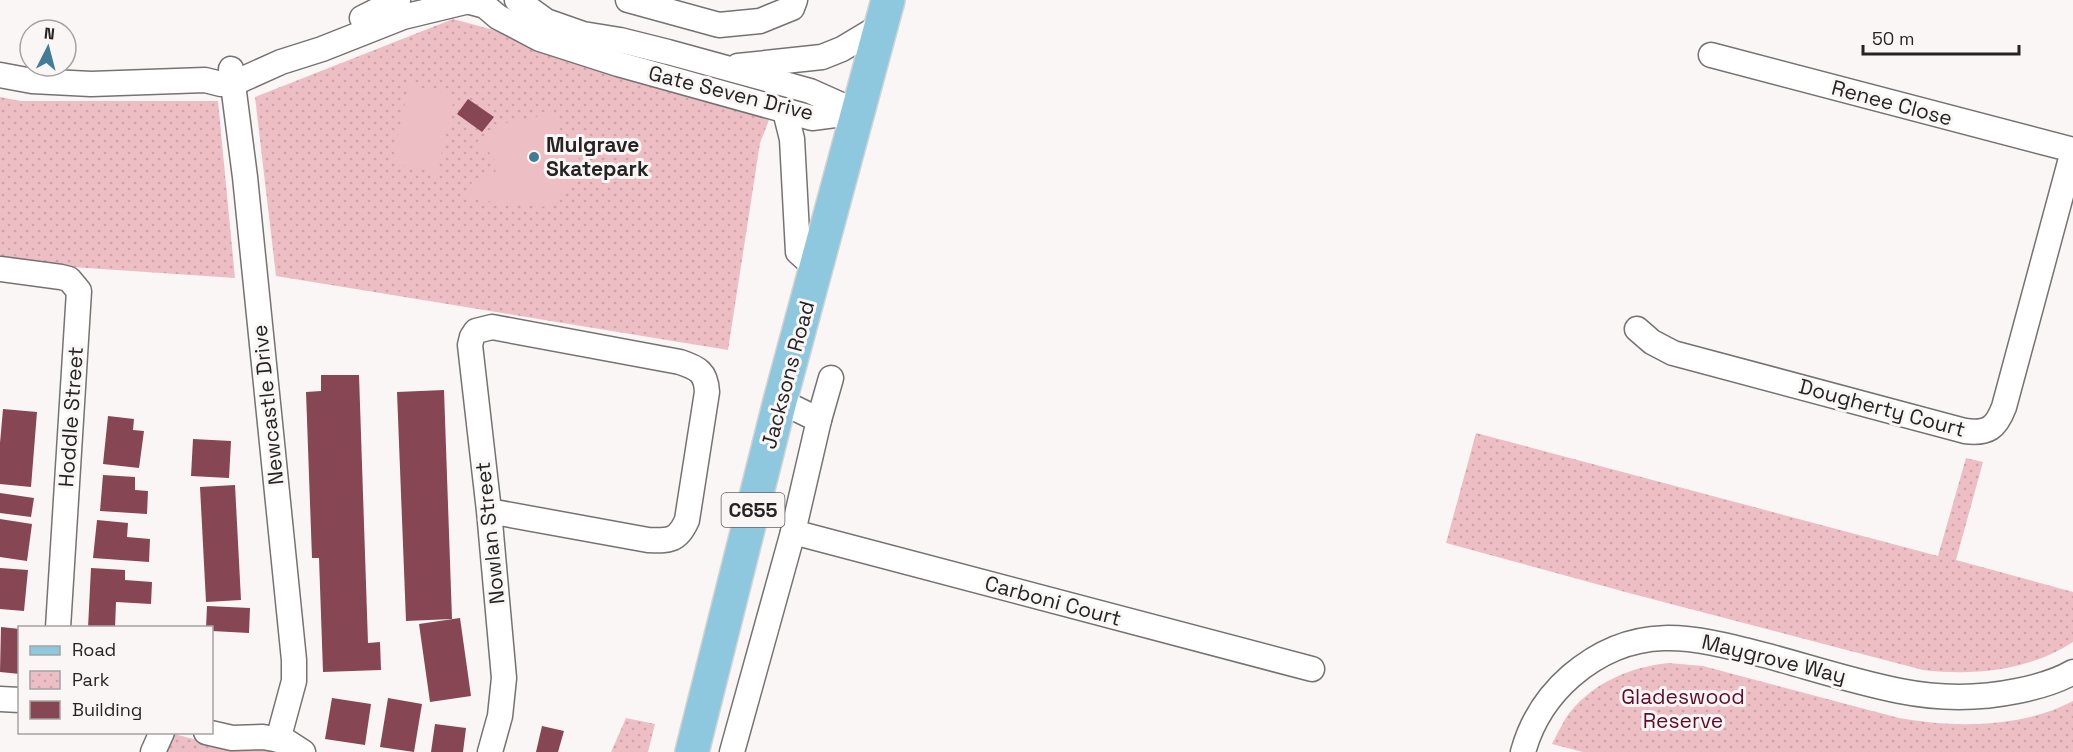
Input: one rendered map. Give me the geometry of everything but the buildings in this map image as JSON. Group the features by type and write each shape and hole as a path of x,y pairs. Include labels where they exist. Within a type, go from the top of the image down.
{"main road":[{"name":"Jacksons Road","path":"692,752 780,401 885,12"}],"street":[{"path":"0,75 32,81 90,84 205,80 220,84 271,49 371,14 398,0"},
{"name":"Gate Seven Drive","path":"518,0 546,21 583,33 620,40 819,94 858,112"},
{"path":"628,0 719,25 760,21 792,8 795,0"},
{"path":"78,67 123,69 189,65 232,77 322,49 403,17 469,1"},
{"name":"Gate Seven Drive","path":"469,1 485,6 498,17 540,39 618,64 812,118 858,112"},
{"name":"Gate Seven Drive","path":"717,66 822,57 842,49 885,12"},
{"name":"Renee Close","path":"1711,55 2073,151"},
{"path":"0,59 18,61"},
{"name":"Newcastle Drive","path":"232,77 245,177 294,660 294,681 278,740"},
{"path":"785,111 792,139 798,252 816,268"},
{"name":"Dougherty Court","path":"1637,329 1652,342 1673,353 1965,431 1989,430 2001,416 2004,407 2073,151"},
{"name":"Hoddle Street","path":"0,269 61,276 69,279 79,291 58,626"},
{"name":"Nowlan Street","path":"489,511 648,540 673,539 682,530 687,520 707,392 702,372 680,362 492,327 476,331 471,337 504,678 502,705 490,752"},
{"path":"732,752 794,532 819,420 831,378"},
{"path":"780,401 819,420"},
{"name":"Carboni Court","path":"794,532 1312,669"},
{"name":"Maygrove Way","path":"1523,752 1539,713 1563,683 1578,669 1611,650 1646,639 1668,637 1706,641 1900,691 1948,698 1999,695 2039,686 2064,678 2073,672"},
{"path":"0,699 18,700"},
{"path":"153,752 161,734"},
{"path":"213,734 232,738 286,741 303,752"}],"green space":[{"path":"453,19 519,37 769,120 760,143 728,350 276,276 255,97"},
{"path":"409,85 455,95 437,173 392,163"},
{"path":"0,97 21,101 218,101 235,278 0,260"},
{"name":"Mulgrave Skatepark","path":"554,111 559,125 561,147 581,160 584,175 560,199 542,207 467,199 472,182 495,174 497,163 489,152 479,150 472,144 494,134 501,125 511,121 530,122 543,112"},
{"path":"1476,433 1938,556 1966,458 1983,462 1956,560 2073,592 2073,642 2038,659 2001,669 1962,672 1923,670 1446,543"},
{"name":"Gladeswood Reserve","path":"1668,663 1703,666 1899,718 1920,721 1965,724 2010,721 2053,710 2073,701 2073,752 1583,752 1552,744 1571,711 1602,684 1627,672"},
{"path":"626,718 655,724 648,752 611,752"},
{"path":"170,734 174,734 240,751 266,748 275,752 162,752"}],"place":[{"name":"Mulgrave Skatepark","path":"534,157"}]}
